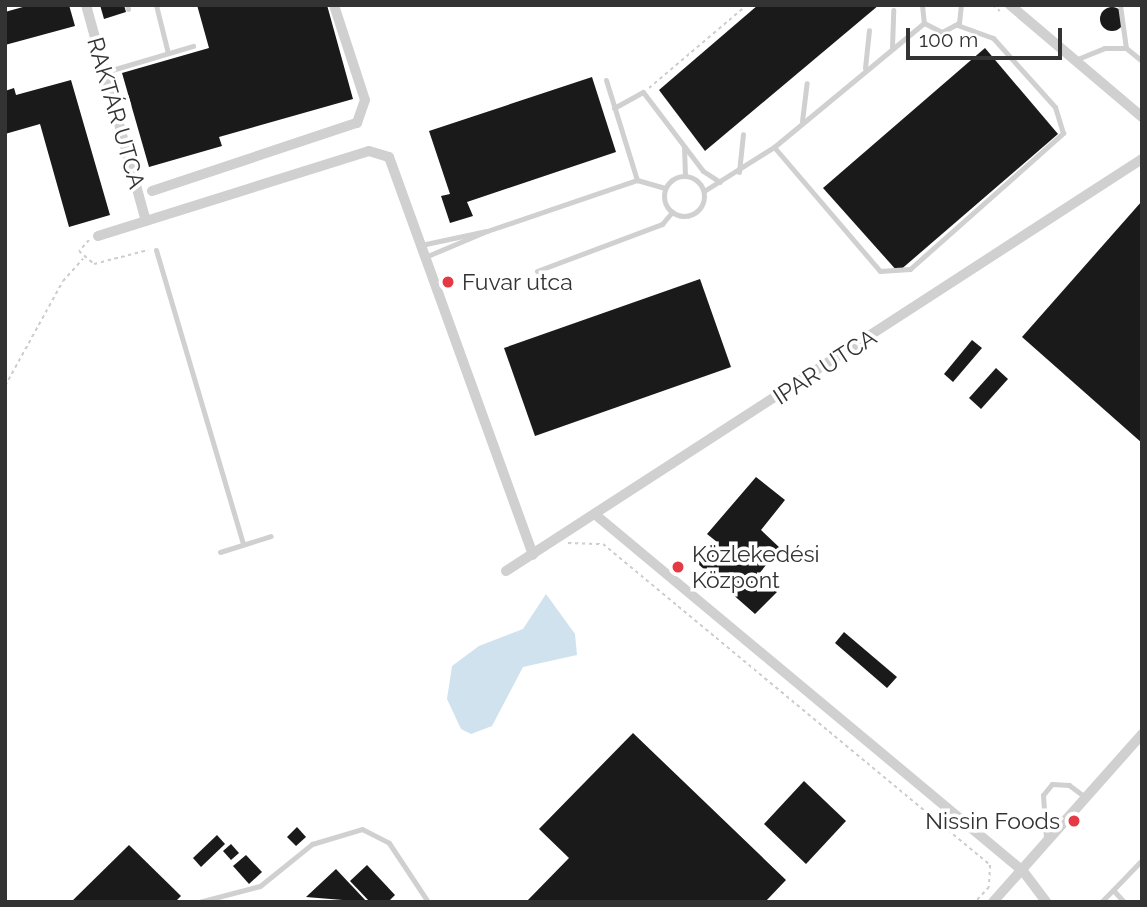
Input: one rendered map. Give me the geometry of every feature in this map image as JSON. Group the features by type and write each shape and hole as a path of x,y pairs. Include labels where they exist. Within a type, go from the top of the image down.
{"street":[{"name":"RAKTÁR UTCA","path":"86,5 146,221"},
{"path":"152,191 357,123 365,100 334,5"},
{"path":"1010,5 1142,117"},
{"path":"98,236 376,152 393,163 533,555"},
{"name":"IPAR UTCA","path":"506,571 597,516 1142,159"},
{"path":"597,516 1023,871 1046,902"},
{"path":"993,902 1142,734"}],"lane":[{"path":"156,5 168,53"},
{"path":"922,5 924,23"},
{"path":"957,25 961,5"},
{"path":"1120,5 1126,48"},
{"path":"892,47 893,10"},
{"path":"774,147 880,271 910,269 1063,133 1055,107 993,38 957,25 939,32 924,23"},
{"path":"672,212 697,212 704,191 740,172 774,147 864,69 924,23"},
{"path":"864,69 869,30"},
{"path":"105,72 193,46"},
{"path":"1075,60 1104,48 1126,48 1142,61"},
{"path":"606,80 637,180"},
{"path":"802,121 807,83"},
{"path":"614,108 643,92 684,146 720,182"},
{"path":"740,172 743,134"},
{"path":"684,146 685,176 704,191"},
{"path":"425,257 487,231 637,180 666,188 685,176"},
{"path":"666,188 672,212"},
{"path":"537,271 662,224 672,212"},
{"path":"421,245 487,231"},
{"path":"156,250 243,544"},
{"path":"219,552 271,536"},
{"path":"1047,842 1043,795 1052,784 1069,785 1085,797"},
{"path":"200,902 260,886 312,844 362,829 388,843 428,902"},
{"path":"1101,902 1142,860"},
{"path":"1113,890 1124,902"}],"path":[{"path":"643,92 747,5"},
{"path":"5,386 63,281 83,259 84,242 98,236"},
{"path":"83,259 94,264 126,251 156,250"},
{"path":"554,543 603,544 990,865 989,887 975,902"}],"water":[{"path":"546,594 575,634 577,655 523,667 492,726 471,734 461,729 447,699 452,666 479,646 523,629"}],"building":[{"path":"30,5 69,5 75,26 5,45 5,12"},
{"path":"100,5 124,5 126,12 104,19"},
{"path":"197,5 327,5 353,99 219,137 222,146 149,167 122,73 209,48"},
{"path":"758,5 879,5 705,151 659,90"},
{"path":"1112,7 1120,11 1124,19 1120,27 1112,31 1104,27 1100,19 1104,11"},
{"path":"985,48 1058,134 898,272 823,188"},
{"path":"592,77 616,152 467,202 473,216 450,223 441,196 450,194 429,131"},
{"path":"71,80 110,215 69,227 40,124 5,134 5,91 14,88 16,95"},
{"path":"1142,201 1142,443 1022,337"},
{"path":"700,279 731,367 535,436 504,348"},
{"path":"972,340 982,348 953,382 944,374"},
{"path":"996,368 1008,379 981,409 969,398"},
{"path":"756,477 785,500 761,530 780,548 758,575 777,592 755,614 697,563 717,542 707,534"},
{"path":"844,632 897,677 887,688 835,643"},
{"path":"633,733 786,880 765,902 526,902 569,858 539,829"},
{"path":"804,781 846,821 806,864 764,824"},
{"path":"297,827 306,837 296,846 287,837"},
{"path":"217,835 225,844 201,867 193,858"},
{"path":"231,844 239,853 231,860 223,851"},
{"path":"129,845 181,896 175,902 71,902"},
{"path":"246,855 262,872 249,884 233,866"},
{"path":"367,865 395,895 388,902 370,902 350,881"},
{"path":"336,869 367,902 306,897"}],"place":[{"name":"Fuvar utca","path":"448,282"},
{"name":"Közlekedési Központ","path":"678,567"},
{"name":"Nissin Foods","path":"1074,821"}]}
